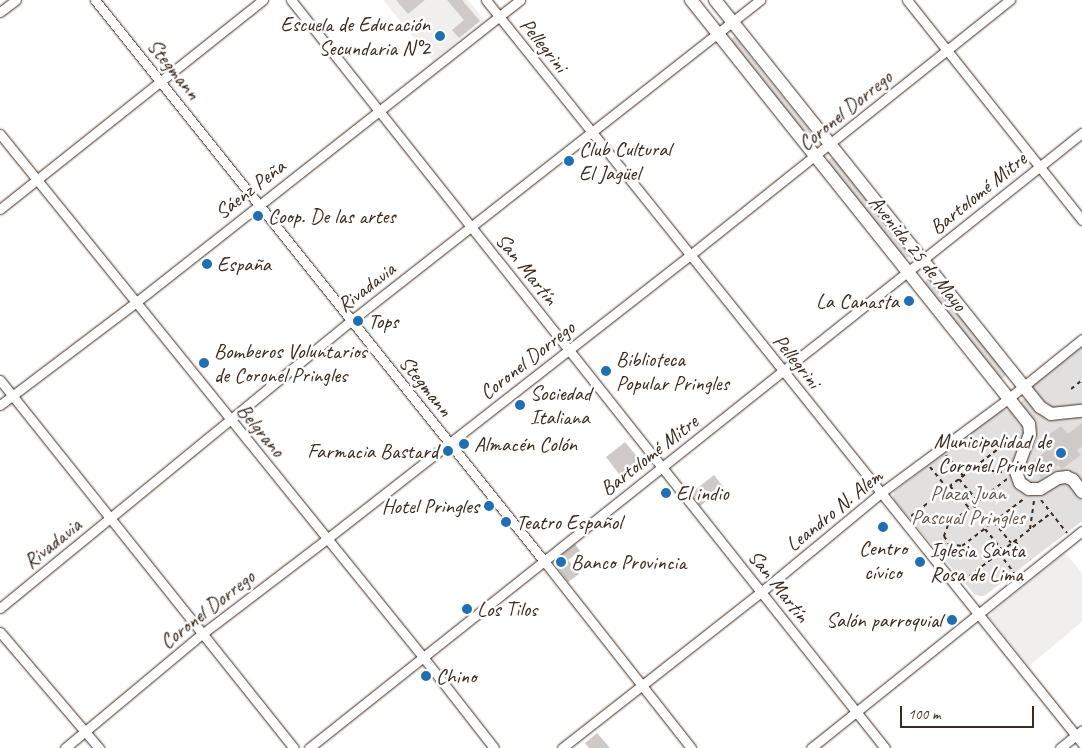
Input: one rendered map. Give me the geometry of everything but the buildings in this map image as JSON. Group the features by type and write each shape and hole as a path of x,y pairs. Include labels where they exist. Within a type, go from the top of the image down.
{"main road":[{"name":"Avenida 25 de Mayo","path":"691,0 1009,398 1030,428 1026,448 1017,466 1016,472 1020,483 1029,489 1040,489 1058,478 1067,477 1073,480 1082,492"},
{"name":"Avenida 25 de Mayo","path":"715,0 1023,386 1047,413 1056,414 1082,411"}],"street":[{"path":"0,12 16,0"},
{"name":"Stegmann","path":"95,0 352,320 691,748"},
{"path":"0,209 262,0"},
{"name":"San Martín","path":"291,0 663,466 885,748"},
{"name":"Pellegrini","path":"486,0 782,372 882,492 979,614 1079,732 1082,743"},
{"name":"Sáenz Peña","path":"0,405 136,303 259,204 520,0"},
{"name":"Rivadavia","path":"0,608 352,320 760,0"},
{"path":"907,0 1082,220"},
{"name":"Coronel Dorrego","path":"65,748 202,634 689,256 1010,0"},
{"name":"Bartolomé Mitre","path":"309,748 1082,133"},
{"name":"Belgrano","path":"0,134 424,657 494,748"},
{"name":"Leandro N. Alem","path":"562,748 761,592 882,492 1009,398 1082,339"},
{"path":"0,380 294,748"},
{"path":"811,748 1082,531"},
{"path":"0,632 99,748"},
{"path":"1060,748 1079,732"}],"path":[{"path":"1071,389 1082,380"},
{"path":"909,517 1002,446"},
{"path":"944,453 963,476"},
{"path":"928,465 947,488"},
{"path":"973,468 1013,474"},
{"path":"1008,478 945,528 944,536 947,542 953,546 962,546 1026,497"},
{"path":"959,479 978,502"},
{"path":"950,486 969,508"},
{"path":"1030,529 1035,494 1067,533"},
{"path":"973,505 990,525"},
{"path":"963,581 1051,513"},
{"path":"994,522 1012,544"},
{"path":"985,528 1003,550"},
{"path":"1015,541 1030,560"},
{"path":"936,550 947,542"},
{"path":"999,553 1014,573"}],"shaded area":[{"path":"383,0 468,0 484,19 433,61"},
{"path":"1065,553 1082,573 1082,622 1029,666 990,618 992,612"}],"green space":[{"path":"733,37 736,38 812,135 806,137 731,42"},
{"path":"830,158 834,159 909,254 909,257 903,258 827,164"},
{"path":"927,279 930,279 1006,374 1005,377 1000,379 924,284"},
{"path":"1082,345 1082,407 1049,410 1032,388 1033,385"},
{"name":"Plaza Juan Pascual Pringles","path":"1023,399 1027,399 1044,415 1082,414 1082,483 1052,477 1031,486 1021,476 1027,454 1020,404"},
{"name":"Plaza Juan Pascual Pringles","path":"1001,409 1011,410 1025,425 1018,486 1060,481 1070,483 1082,500 1082,521 984,596 979,596 974,594 894,500 893,495 895,491"}],"place":[{"name":"Escuela de Educación Secundaria N°2","path":"440,36"},
{"name":"Club Cultural El Jagüel","path":"569,161"},
{"name":"Coop. De las artes","path":"258,216"},
{"name":"España","path":"207,264"},
{"name":"La Canasta","path":"909,301"},
{"name":"Tops","path":"358,321"},
{"name":"Bomberos Voluntarios de Coronel Pringles","path":"204,363"},
{"name":"Biblioteca Popular Pringles","path":"606,371"},
{"name":"Sociedad Italiana","path":"520,405"},
{"name":"Almacén Colón","path":"464,444"},
{"name":"Farmacia Bastard","path":"448,451"},
{"name":"Municipalidad de Coronel Pringles","path":"1061,453"},
{"name":"El indio","path":"666,493"},
{"name":"Hotel Pringles","path":"489,506"},
{"name":"Teatro Español","path":"506,522"},
{"name":"Centro cívico","path":"883,527"},
{"name":"Banco Provincia","path":"561,562"},
{"name":"Iglesia Santa Rosa de Lima","path":"920,562"},
{"name":"Los Tilos","path":"467,609"},
{"name":"Salón parroquial","path":"952,620"},
{"name":"Chino","path":"426,676"}]}
